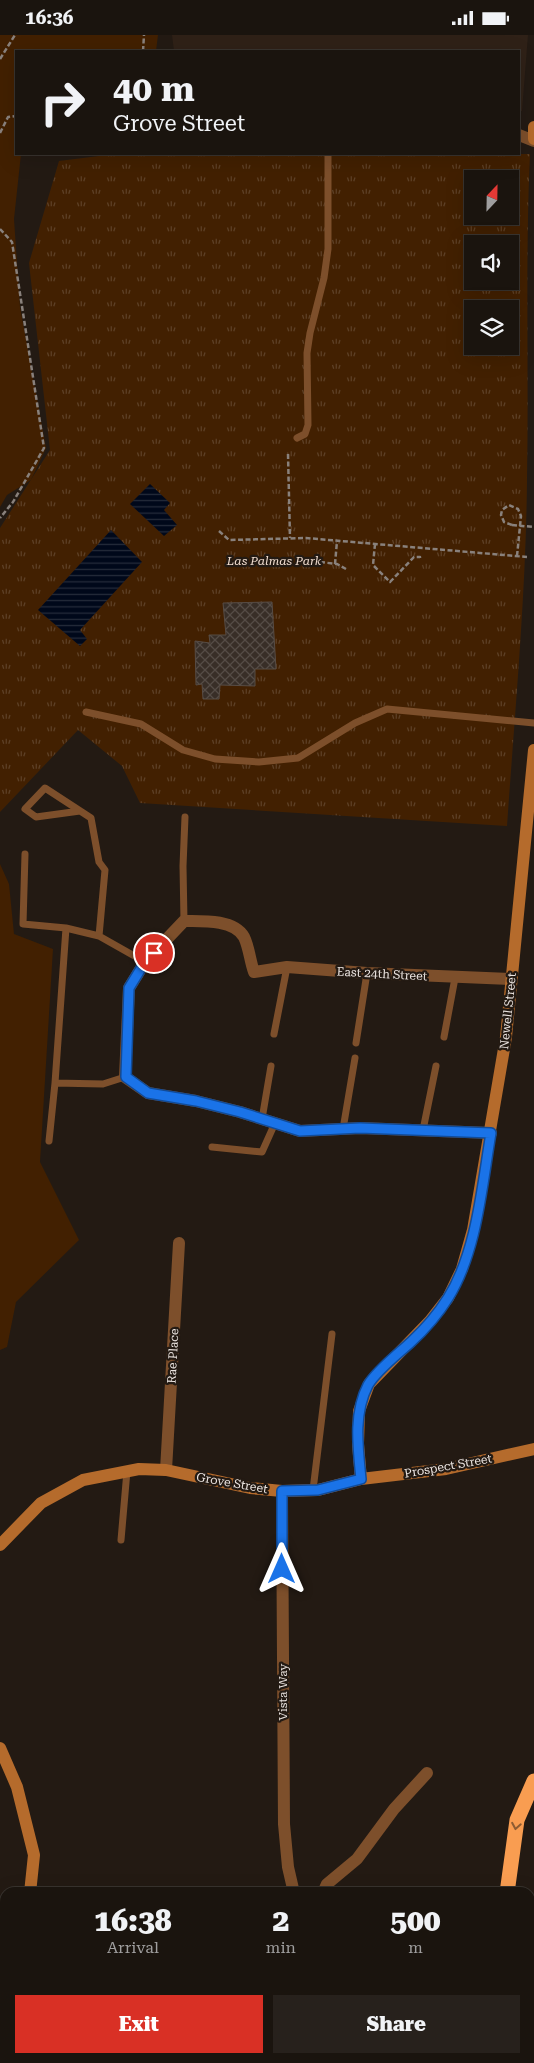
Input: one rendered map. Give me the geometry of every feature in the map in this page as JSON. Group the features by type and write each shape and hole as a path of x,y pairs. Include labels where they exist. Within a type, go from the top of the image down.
{"highway":[{"path":"508,1887 517,1820 534,1781"}],"street":[{"path":"520,128 534,126 534,140 520,135"},
{"name":"Newell Street","path":"361,1479 358,1444 359,1411 369,1384 430,1321 448,1298 462,1269 473,1230 506,1037 534,750"},
{"name":"East 24th Street","path":"184,921 213,920 235,928 243,936 254,972 287,967 455,978 511,979"},
{"path":"184,921 145,962 129,988 126,1077 148,1093 196,1101 300,1131 343,1129 491,1133"},
{"name":"Rae Place","path":"166,1470 179,1243"},
{"name":"Prospect Street","path":"361,1479 446,1469 534,1449"},
{"name":"Grove Street","path":"0,1545 41,1503 83,1480 127,1471 138,1469 166,1470 250,1488 282,1491 313,1490 361,1479"},
{"name":"Vista Way","path":"282,1491 284,1824 288,1867 293,1887"},
{"path":"0,1748 17,1787 34,1855 31,1887"},
{"path":"326,1887 357,1859 394,1809 427,1773"}],"lane":[{"path":"297,438 305,434 308,425 307,364 309,341 326,267 328,155"},
{"path":"86,713 141,724 183,750 215,759 259,763 298,758 355,723 387,709 534,723"},
{"path":"80,811 36,817 25,809 45,788 91,818 99,862 105,870 99,936"},
{"path":"184,921 183,866 185,817"},
{"path":"25,854 23,924 66,928 99,936 145,962"},
{"path":"49,1141 66,928"},
{"path":"274,1035 287,967"},
{"path":"356,1043 367,973"},
{"path":"444,1037 455,978"},
{"path":"343,1129 355,1058"},
{"path":"262,1119 271,1066"},
{"path":"423,1130 436,1066"},
{"path":"54,1083 103,1084 126,1077"},
{"path":"212,1147 262,1152 275,1123"},
{"path":"313,1490 332,1334"},
{"path":"121,1540 127,1471"}],"path":[{"path":"0,59 15,35"},
{"path":"143,50 144,35"},
{"path":"0,133 8,117 15,116"},
{"path":"0,229 12,242 44,448 13,502 0,518"},
{"path":"288,454 290,538"},
{"path":"517,556 520,513 516,507 509,505 502,510 500,515 504,522 512,525 534,527"},
{"path":"219,531 229,540 290,538 527,557"},
{"path":"335,563 337,541"},
{"path":"375,544 373,565 390,582 414,557 420,558"},
{"path":"320,562 335,563 346,569"}],"shaded area":[{"path":"172,35 528,35 522,111 520,111 520,50 174,50"}],"green space":[{"path":"0,35 158,35 156,50 15,50 15,155 21,155 14,219 20,307 46,448 31,480 7,495 0,507"},
{"name":"Las Palmas Park","path":"530,154 525,565 507,826 140,803 122,766 78,730 0,812 0,528 50,450 29,263 59,161 107,155"},
{"path":"0,864 9,884 14,934 53,949 40,1162 79,1240 16,1302 7,1347 0,1350"}],"water":[{"path":"150,484 170,503 164,510 177,525 164,536 130,504"},
{"path":"111,530 142,562 80,630 87,639 80,646 38,610"}],"building":[{"path":"272,602 276,669 255,669 255,686 220,685 219,699 203,699 202,684 196,685 195,641 210,643 209,635 226,635 223,603"}],"route":[{"path":"154,953 145,962 129,988 126,1077 148,1093 196,1101 240,1112 300,1131 360,1128 491,1133 473,1230 462,1269 448,1298 411,1342 369,1384 359,1411 358,1444 361,1479 318,1490 282,1491 282,1569"}]}
